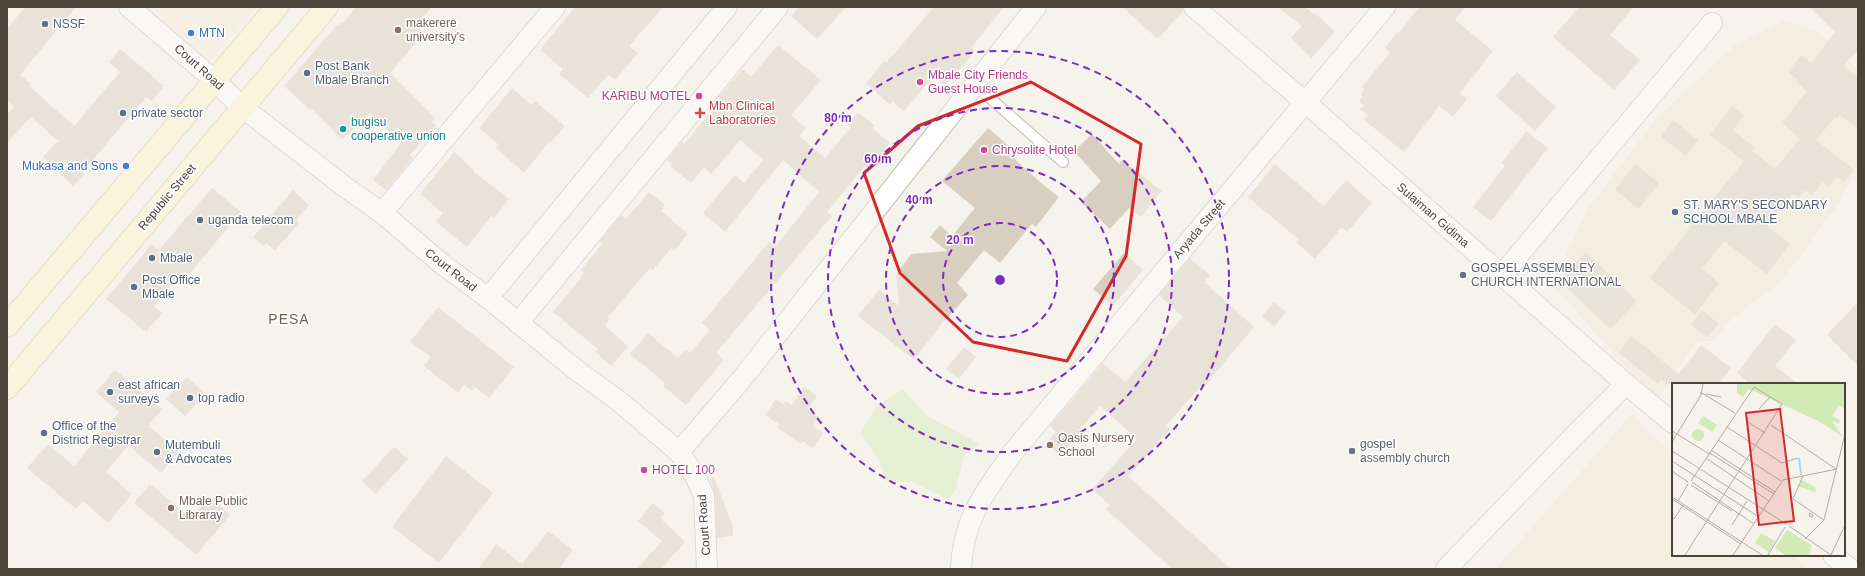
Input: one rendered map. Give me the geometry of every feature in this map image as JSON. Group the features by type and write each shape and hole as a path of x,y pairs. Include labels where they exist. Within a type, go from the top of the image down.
{"main road":[{"path":"7,326 277,7"},
{"name":"Republic Street","path":"7,388 327,7"}],"street":[{"name":"Court Road","path":"129,7 214,80 242,107 345,187 382,213 442,264 488,298 575,369 620,402 679,452 695,476 704,496 707,569"},
{"path":"382,213 555,7"},
{"path":"488,298 727,7"},
{"path":"518,323 778,7"},
{"path":"679,452 741,380 1036,7"},
{"name":"Sulaiman Gidima","path":"1194,7 1305,102 1626,384 1672,422"},
{"name":"Aryada Street","path":"961,569 962,549 969,522 980,500 1014,451 1385,7"},
{"path":"1502,275 1712,23"},
{"path":"1446,569 1626,384"},
{"path":"1834,556 1850,569"}],"lane":[{"path":"975,85 1063,162"}],"highlighted area":[{"path":"1031,82 1141,144 1126,256 1067,361 973,342 900,273 864,173 918,126"}],"shaded area":[{"path":"135,7 257,7 204,67"},
{"path":"1785,20 1819,33 1858,70 1858,167 1839,203 1782,281 1733,318 1712,341 1696,341 1659,398 1627,368 1552,284 1589,207 1657,118 1734,46"},
{"path":"1633,413 1646,430 1672,452 1672,556 1793,556 1808,569 1495,569"}],"green space":[{"path":"902,389 929,417 980,444 963,457 956,489 948,500 913,482 886,481 880,462 860,433 877,406"}],"building":[{"path":"25,7 76,7 20,75 31,84 29,86 74,126 120,72 109,62 120,49 164,86 152,101 146,97 82,173 84,175 73,186 43,157 58,141 31,117 7,143 7,114 14,107 7,101 7,29"},
{"path":"357,7 432,7 415,26 424,33 390,73 435,118 432,122 436,125 410,155 413,158 386,190 373,180 401,143 370,113 342,140 312,109 310,110 284,86 339,23 341,25"},
{"path":"575,7 663,7 629,46 638,53 615,80 608,75 588,98 559,74 563,69 540,50"},
{"path":"799,7 846,7 817,39 791,16"},
{"path":"934,7 1004,7 971,48 975,51 945,86 934,76 904,111 893,102 890,105 866,83 884,61 886,63"},
{"path":"1122,7 1183,7 1183,11 1158,39"},
{"path":"1278,7 1305,7 1314,14 1315,13 1335,32 1311,58 1291,38 1302,26"},
{"path":"1419,7 1465,7 1455,20 1493,51 1460,93 1467,99 1453,117 1439,106 1404,152 1364,120 1368,115 1360,109 1364,105 1359,101 1363,96 1361,94 1364,89 1362,87 1390,52 1385,48 1397,32 1399,33"},
{"path":"1579,7 1634,7 1610,35 1640,60 1614,90 1553,37"},
{"path":"1809,7 1858,7 1858,50 1843,66 1858,78 1858,129 1840,115 1837,119 1835,117 1816,140 1854,170 1844,182 1837,177 1829,187 1823,182 1812,196 1805,190 1799,198 1793,194 1767,226 1790,244 1767,274 1724,241 1702,269 1719,283 1695,315 1650,278 1744,161 1710,135 1732,106 1744,115 1733,130 1755,148 1752,151 1775,169 1800,139 1782,123 1807,91 1796,82 1798,80 1788,72 1801,55 1811,63 1835,32"},
{"path":"778,45 821,80 791,115 806,128 799,136 825,158 851,127 847,125 858,112 874,125 872,128 890,143 869,169 866,166 863,168 827,212 832,216 716,353 724,360 686,405 663,386 665,383 630,354 648,333 678,358 686,349 690,353 710,330 702,323 769,242 775,247 819,192 783,160 725,232 703,213 735,175 744,183 763,160 740,140 711,174 704,167 691,183 670,166 672,164 667,160 682,142 684,144 720,100 718,98 743,69 751,77"},
{"path":"1517,72 1556,107 1535,131 1496,96"},
{"path":"512,88 532,105 535,101 565,126 551,142 550,141 524,173 496,148 499,145 479,128"},
{"path":"1673,120 1698,140 1686,156 1661,136"},
{"path":"988,128 1010,147 1006,151 1041,183 1059,197 1036,227 1032,224 1000,263 984,250 957,283 968,295 940,326 914,360 858,316 879,290 899,306 896,275 911,254 947,251 930,237 940,225 952,236 975,208 942,181"},
{"path":"1526,131 1548,148 1491,221 1473,207 1505,166 1502,163"},
{"path":"1092,134 1119,164 1122,160 1162,191 1141,217 1129,208 1110,229 1081,202 1101,181 1074,151"},
{"path":"454,152 474,170 473,171 509,199 494,218 491,216 467,247 436,222 443,213 420,194"},
{"path":"1275,164 1324,206 1346,180 1372,203 1347,232 1342,227 1315,259 1296,242 1298,239 1248,197"},
{"path":"1635,164 1659,183 1639,209 1615,190"},
{"path":"212,188 241,212 186,278 181,273 154,306 162,313 146,332 106,299 152,244 159,250"},
{"path":"293,190 309,205 296,220 299,223 275,250 266,243 264,246 253,237"},
{"path":"649,192 665,205 661,211 688,234 674,251 671,248 653,270 650,268 607,318 609,320 605,326 628,346 611,366 595,352 598,349 553,312 581,278 580,277 584,273 581,270 602,244 599,242 622,215 626,219"},
{"path":"1586,252 1637,301 1610,329 1559,280"},
{"path":"1124,253 1143,270 1113,306 1093,289"},
{"path":"1190,258 1210,275 1204,282 1254,327 1203,388 1201,386 1166,426 1170,429 1128,476 1231,569 1172,569 1106,509 1110,505 1092,489 1137,439 1100,406 1078,431 1080,433 1060,456 1046,443 1056,432 1050,426 1103,363 1125,382 1183,317 1159,295"},
{"path":"1274,302 1286,312 1274,327 1262,316"},
{"path":"1858,302 1858,366 1827,335"},
{"path":"438,307 514,367 489,398 475,387 472,390 464,385 458,393 424,366 431,357 410,342"},
{"path":"1702,310 1719,324 1707,338 1691,325"},
{"path":"1775,324 1796,340 1775,366 1797,383 1750,383 1737,373"},
{"path":"1631,336 1679,374 1701,345 1731,368 1719,383 1667,384 1661,379 1658,384 1619,353"},
{"path":"964,347 976,357 959,379 946,369"},
{"path":"115,370 162,409 148,426 179,451 161,473 128,445 106,472 132,494 108,523 83,501 76,509 27,468 48,444 74,466 119,412 96,392"},
{"path":"187,377 205,394 185,416 166,399"},
{"path":"804,387 817,396 808,409 819,417 813,426 823,433 813,448 802,441 801,444 786,434 777,427 779,424 765,415 776,399 784,405 786,401 792,405"},
{"path":"394,447 408,459 376,494 362,481"},
{"path":"446,456 493,493 439,563 392,527"},
{"path":"714,477 733,527 733,536 717,538 715,496 710,478"},
{"path":"150,484 191,518 209,497 230,515 196,555 134,503"},
{"path":"653,503 665,513 660,518 685,542 661,569 637,569 662,541 638,521"},
{"path":"548,531 573,550 559,569 478,569 496,544 522,564"}],"place":[{"name":"NSSF","path":"45,24"},
{"name":"makerere university's","path":"398,30"},
{"name":"MTN","path":"191,33"},
{"name":"Post Bank Mbale Branch","path":"307,73"},
{"name":"Mbale City Friends Guest House","path":"920,82"},
{"name":"KARIBU MOTEL","path":"699,96"},
{"name":"private sector","path":"123,113"},
{"name":"Mbn Clinical Laboratories","path":"700,113"},
{"name":"bugisu cooperative union","path":"343,129"},
{"name":"Chrysolite Hotel","path":"984,150"},
{"name":"Mukasa and Sons","path":"126,166"},
{"name":"ST. MARY'S SECONDARY SCHOOL MBALE","path":"1675,212"},
{"name":"uganda telecom","path":"200,220"},
{"name":"Mbale","path":"152,258"},
{"name":"GOSPEL ASSEMBLEY CHURCH INTERNATIONAL","path":"1463,275"},
{"name":"Post Office Mbale","path":"134,287"},
{"name":"east african surveys","path":"110,392"},
{"name":"top radio","path":"190,398"},
{"name":"Office of the District Registrar","path":"44,433"},
{"name":"Oasis Nursery School","path":"1050,445"},
{"name":"gospel assembly church","path":"1352,451"},
{"name":"Mutembuli & Advocates","path":"157,452"},
{"name":"HOTEL 100","path":"644,470"},
{"name":"Mbale Public Libraray","path":"171,508"}],"district":[{"name":"PESA","path":"289,319"}]}
